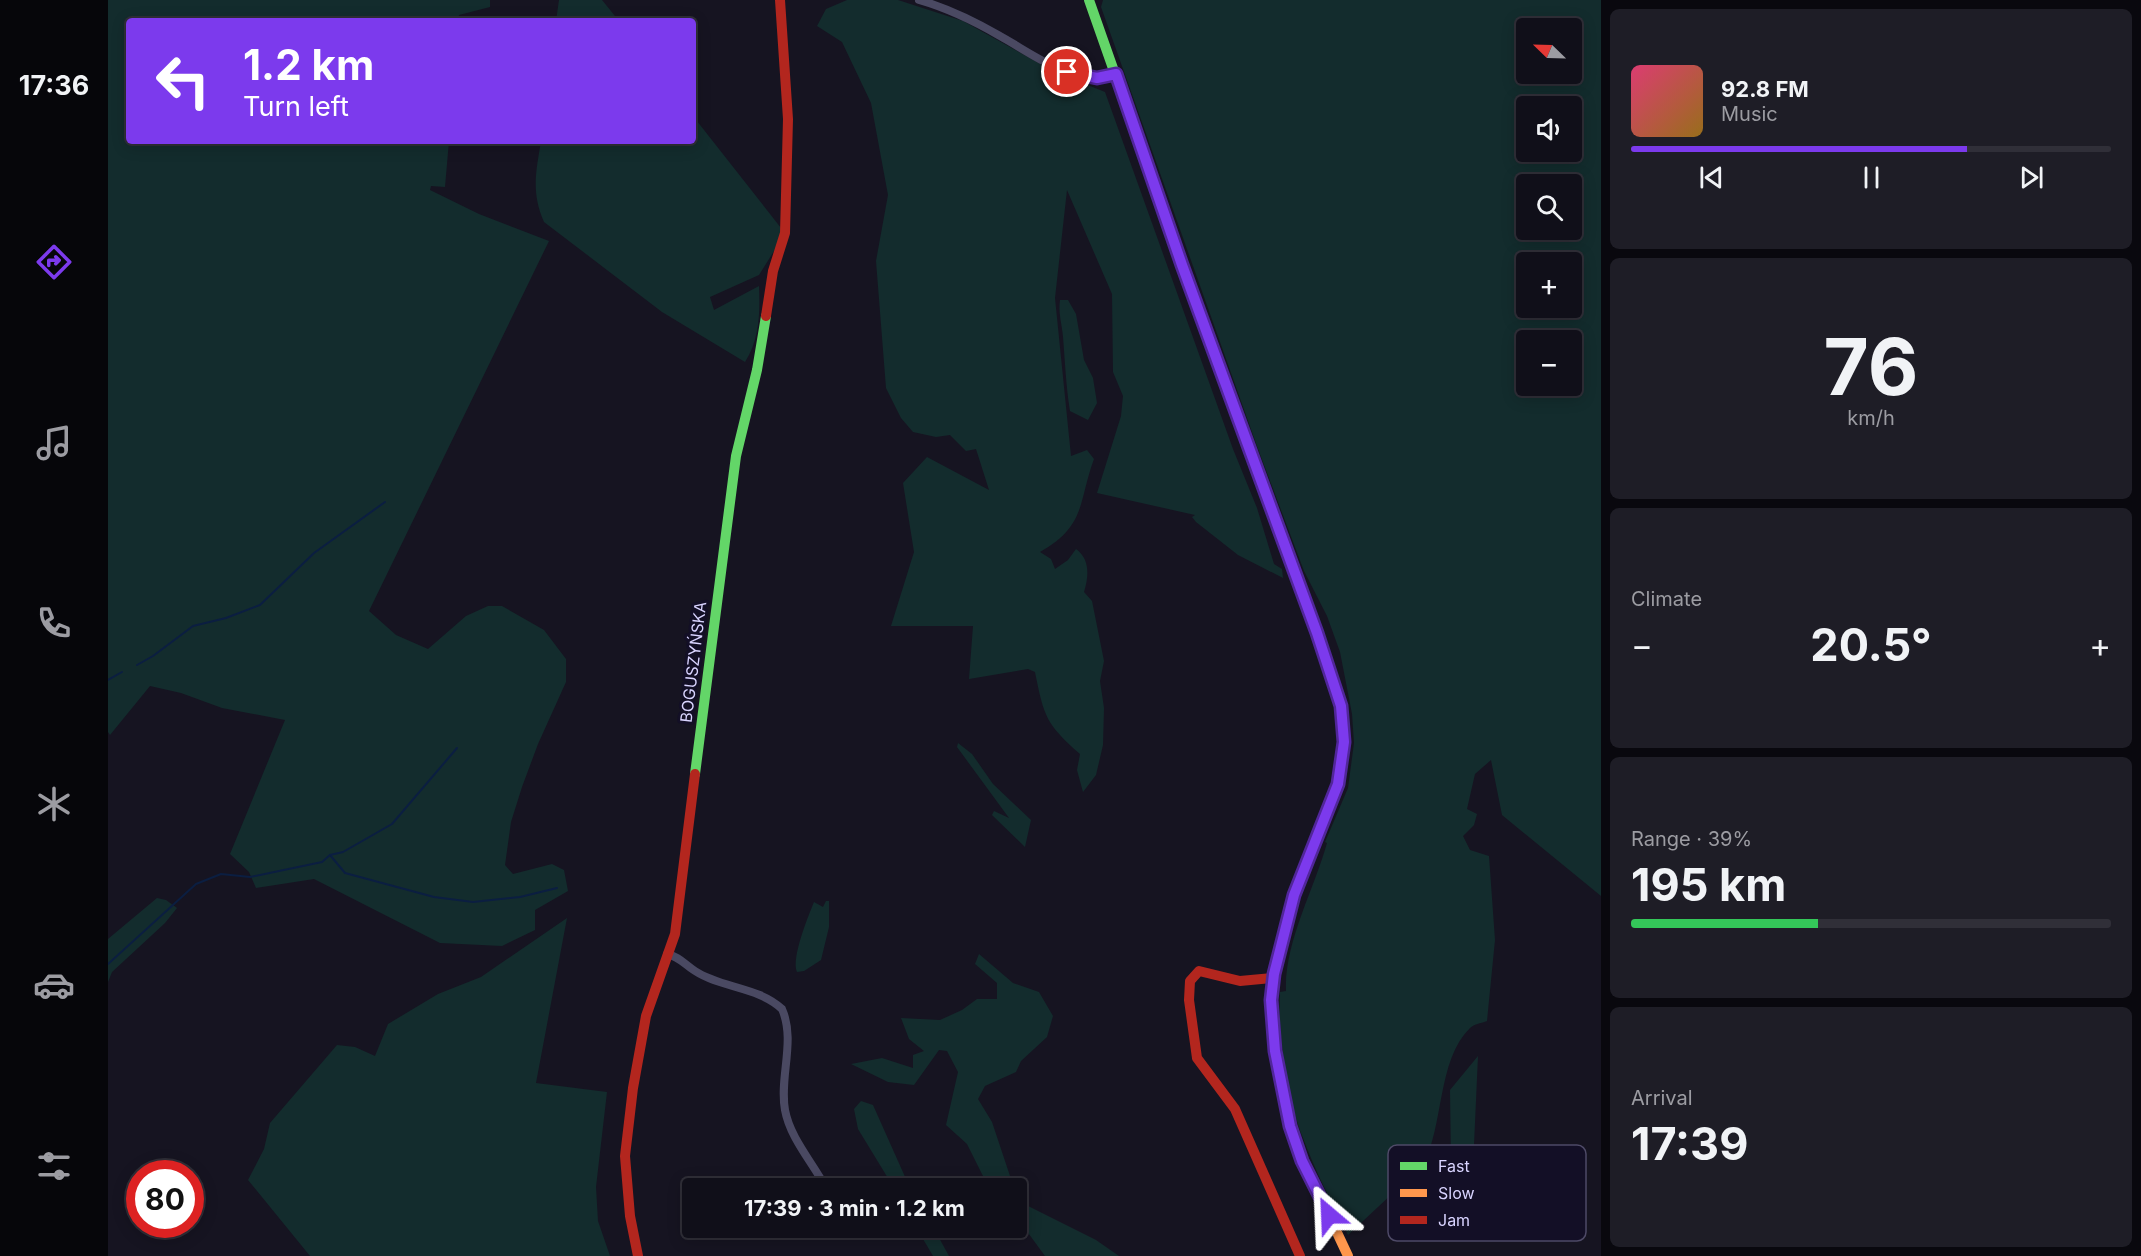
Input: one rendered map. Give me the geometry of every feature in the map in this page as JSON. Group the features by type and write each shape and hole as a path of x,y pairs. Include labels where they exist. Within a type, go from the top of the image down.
{"main road":[{"name":"BOGUSZYŃSKA","path":"638,1256 630,1216 625,1156 633,1088 646,1016 675,934 736,456 756,375 772,280 785,233 788,118 780,0"},
{"path":"1089,0 1182,265 1320,640 1343,719 1343,752 1338,784 1302,874 1273,978 1271,1023 1289,1122 1302,1161 1348,1256"},
{"path":"1273,978 1240,981 1199,971 1190,981 1188,1000 1197,1058 1235,1109 1300,1256"}],"street":[{"path":"919,0 939,6 969,20 1067,72 1097,78 1116,74"},
{"path":"667,954 680,957 706,977 768,999 782,1009 786,1033 785,1113 803,1151 820,1178"}],"green space":[{"path":"108,0 490,0 490,7 459,15 458,18 126,18 126,144 449,144 445,187 431,186 430,190 479,214 549,241 369,611 396,635 428,649 466,616 488,606 502,606 544,630 566,659 566,682 538,744 522,787 511,822 505,865 513,874 552,864 564,870 568,891 535,910 535,930 502,946 440,943 314,879 256,888 249,872 230,854 285,720 222,708 181,693 150,686 110,735 108,732"},
{"path":"559,0 602,0 617,18 556,18"},
{"path":"847,0 898,0 963,21 1053,71 1105,92 1233,449 1257,508 1274,564 1282,569 1283,578 1238,555 1196,522 1192,517 1195,515 1097,493 1121,416 1123,396 1113,372 1112,294 1067,190 1055,298 1071,456 1087,450 1094,459 1073,523 1066,533 1040,552 1051,559 1055,569 1068,560 1076,549 1084,558 1087,580 1084,592 1092,601 1104,661 1100,681 1104,708 1103,745 1096,775 1083,792 1077,770 1080,754 1060,735 1048,719 1035,672 1028,669 969,679 973,626 891,626 914,552 903,483 927,457 989,490 976,449 966,451 950,435 936,437 913,432 901,418 886,388 876,261 888,195 871,103 842,42 817,26 826,9"},
{"path":"1103,0 1601,0 1601,896 1502,815 1491,760 1475,774 1467,809 1477,814 1474,825 1463,836 1470,850 1489,856 1495,940 1487,1021 1470,1028 1459,1041 1446,1075 1431,1145 1388,1145 1388,1198 1348,1235 1318,1175 1298,1123 1285,1066 1280,1026 1280,992 1286,991 1290,954 1295,935 1327,843 1325,842 1348,788 1354,743 1352,714 1340,652 1327,616 1304,571 1258,449 1101,7"},
{"path":"696,120 781,228 779,243 759,275 710,297 714,310 759,286 759,316 756,335 745,362 662,312 544,222 537,201 536,172 541,144 696,144"},
{"path":"1060,300 1068,300 1076,314 1084,360 1093,378 1097,403 1088,420 1070,411"},
{"path":"958,743 972,754 993,784 1031,820 1025,847 992,815 994,811 1009,818 957,747"},
{"path":"157,898 166,900 177,908 165,923 112,972 108,982 108,939"},
{"path":"826,901 829,901 829,927 821,960 804,971 797,972 798,948 814,902 823,907"},
{"path":"567,918 536,1083 607,1092 596,1187 598,1221 610,1256 310,1256 248,1180 264,1149 270,1123 337,1045 355,1047 375,1056 388,1024 438,994 481,977"},
{"path":"979,954 1013,983 1039,992 1053,1016 1047,1037 1021,1061 1016,1072 985,1086 978,1099 992,1122 1011,1178 984,1178 967,1144 946,1125 958,1072 947,1051 939,1050 914,1085 888,1082 851,1064 882,1058 913,1068 913,1055 924,1051 909,1039 901,1018 940,1020 962,1010 977,999 997,999 997,983 975,964"},
{"path":"1478,1056 1474,1145 1451,1145 1450,1090"},
{"path":"861,1101 873,1105 906,1178 888,1178 858,1129 854,1109"},
{"path":"1027,1206 1096,1240 1119,1256 1045,1256 1027,1231"},
{"path":"922,1238 939,1238 949,1256 933,1256"}],"waterway":[{"path":"137,665 193,626 226,618 260,605 314,553 385,502"},
{"path":"108,680 122,672"},
{"path":"108,964 196,884 221,874 250,877 322,862 330,855 343,852 392,824 457,748"},
{"path":"330,855 345,873 434,897 473,902 520,897 557,888"}],"traffic: fast":[{"path":"1089,0 1167,222"},
{"path":"695,774 736,456 757,370 766,316"},
{"path":"1271,1001 1286,924 1333,794 1342,759"}],"traffic: slow":[{"path":"1167,222 1256,466"},
{"path":"1271,1001 1275,1051 1293,1139 1348,1256"}],"traffic: jam":[{"path":"766,316 773,271 785,233 788,119 780,0"},
{"path":"1256,466 1341,706 1344,742 1342,759"},
{"path":"638,1256 630,1216 625,1156 633,1088 646,1016 675,934 695,774"},
{"path":"1273,978 1240,981 1199,971 1190,981 1189,1000 1197,1058 1235,1109 1300,1256"}],"route":[{"path":"1067,72 1097,78 1116,74 1182,265 1317,633 1341,706 1344,742 1338,784 1294,895 1274,974 1271,1000 1271,1023 1286,1114 1302,1161 1329,1215"}]}
